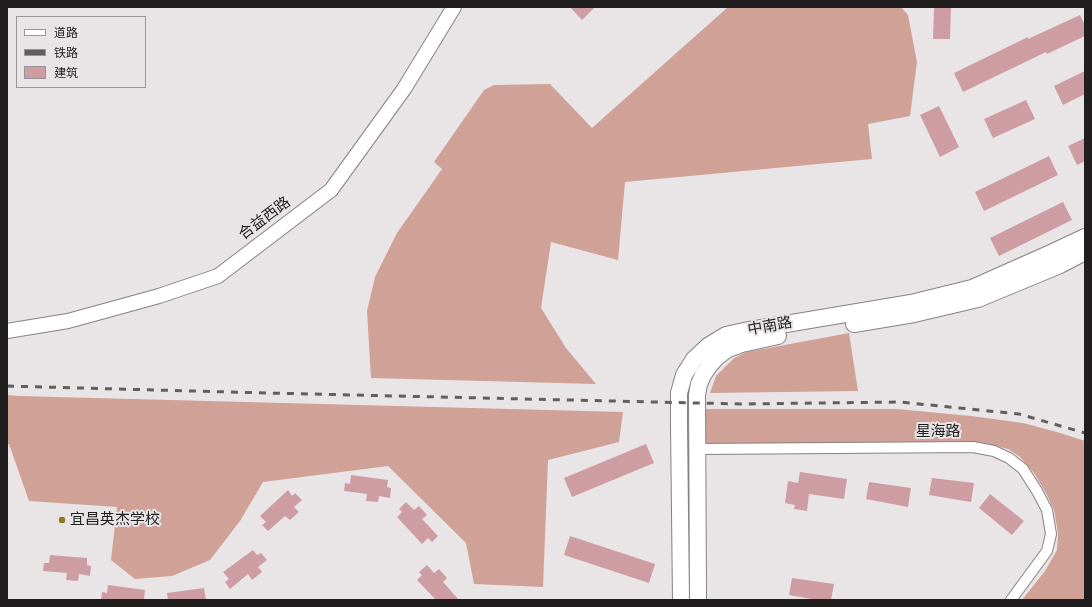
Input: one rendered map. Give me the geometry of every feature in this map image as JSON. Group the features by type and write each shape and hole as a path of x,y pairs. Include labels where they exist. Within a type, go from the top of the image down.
{"main road":[{"name":"中南路","path":"681,600 678,424 679,393 684,375 694,359 708,346 726,335 744,331 911,303 972,288 1085,237"},
{"name":"中南路","path":"698,600 697,395 699,384 703,375 716,357 728,349 766,338 914,314 978,299 1060,265 1085,252"}],"street":[{"name":"合益西路","path":"7,331 68,321 159,296 218,276 330,190 404,89 454,7"},
{"name":"星海路","path":"697,449 973,446 994,451 1009,458 1023,469 1037,490 1047,510 1051,534 1047,551 1012,600"}],"shaded area":[{"path":"728,7 901,7 908,15 917,62 910,116 868,124 872,159 625,182 618,260 551,242 541,308 566,348 596,384 371,378 367,311 375,277 397,233 442,169 434,162 484,90 494,85 550,84 592,128"},
{"path":"849,333 858,391 710,393 716,376 734,358 747,352"},
{"path":"7,395 623,412 619,442 548,460 543,587 474,584 466,543 388,466 263,482 240,521 210,560 172,576 135,579 111,560 117,507 29,501 9,444 7,444"},
{"path":"704,409 897,409 971,416 1023,423 1085,441 1085,600 1022,600 1045,571 1057,550 1058,533 1054,510 1034,473 1020,457 1008,449 985,443 963,441 704,447"}],"building":[{"path":"570,7 595,7 582,20"},
{"path":"934,7 951,7 950,39 933,39"},
{"path":"1080,15 1085,25 1085,36 1047,54 1046,52 963,92 954,73 1028,37 1028,39"},
{"path":"1085,71 1085,94 1063,105 1054,86"},
{"path":"1026,100 1035,119 993,138 984,119"},
{"path":"939,106 959,147 940,157 920,115"},
{"path":"1085,138 1085,161 1077,165 1068,146"},
{"path":"1049,156 1058,175 984,211 975,192"},
{"path":"1063,202 1072,220 999,256 990,238"},
{"path":"646,444 654,463 572,497 564,478"},
{"path":"800,472 847,479 844,499 809,494 807,511 794,509 795,505 785,503 788,481 798,483"},
{"path":"351,475 388,480 387,487 391,488 390,498 379,496 378,502 366,501 367,494 344,491 345,483 350,484"},
{"path":"932,478 974,483 971,502 929,495"},
{"path":"869,482 911,488 908,507 866,499"},
{"path":"288,490 292,496 295,493 302,500 294,507 299,512 290,520 285,516 268,531 262,525 266,522 260,516"},
{"path":"990,494 1024,521 1012,535 979,508"},
{"path":"406,502 414,510 419,506 427,515 422,519 438,536 432,542 428,538 422,544 397,517 402,512 399,509"},
{"path":"570,536 655,564 649,583 564,555"},
{"path":"253,550 257,555 261,553 267,560 258,567 262,572 252,580 248,574 230,589 225,582 229,579 223,572"},
{"path":"50,555 87,558 87,565 91,566 90,576 79,574 78,581 66,580 67,573 43,571 44,563 49,563"},
{"path":"427,565 434,573 439,569 447,578 443,582 459,600 436,600 417,580 422,575 419,572"},
{"path":"792,578 834,584 831,600 817,600 789,595"},
{"path":"108,585 145,590 144,600 101,600 102,592 107,593"},
{"path":"204,588 206,600 168,600 167,593"}],"railway":[{"path":"7,386 741,404 900,402 1019,414 1085,433"}],"place":[{"name":"宜昌英杰学校","path":"62,520"}]}
